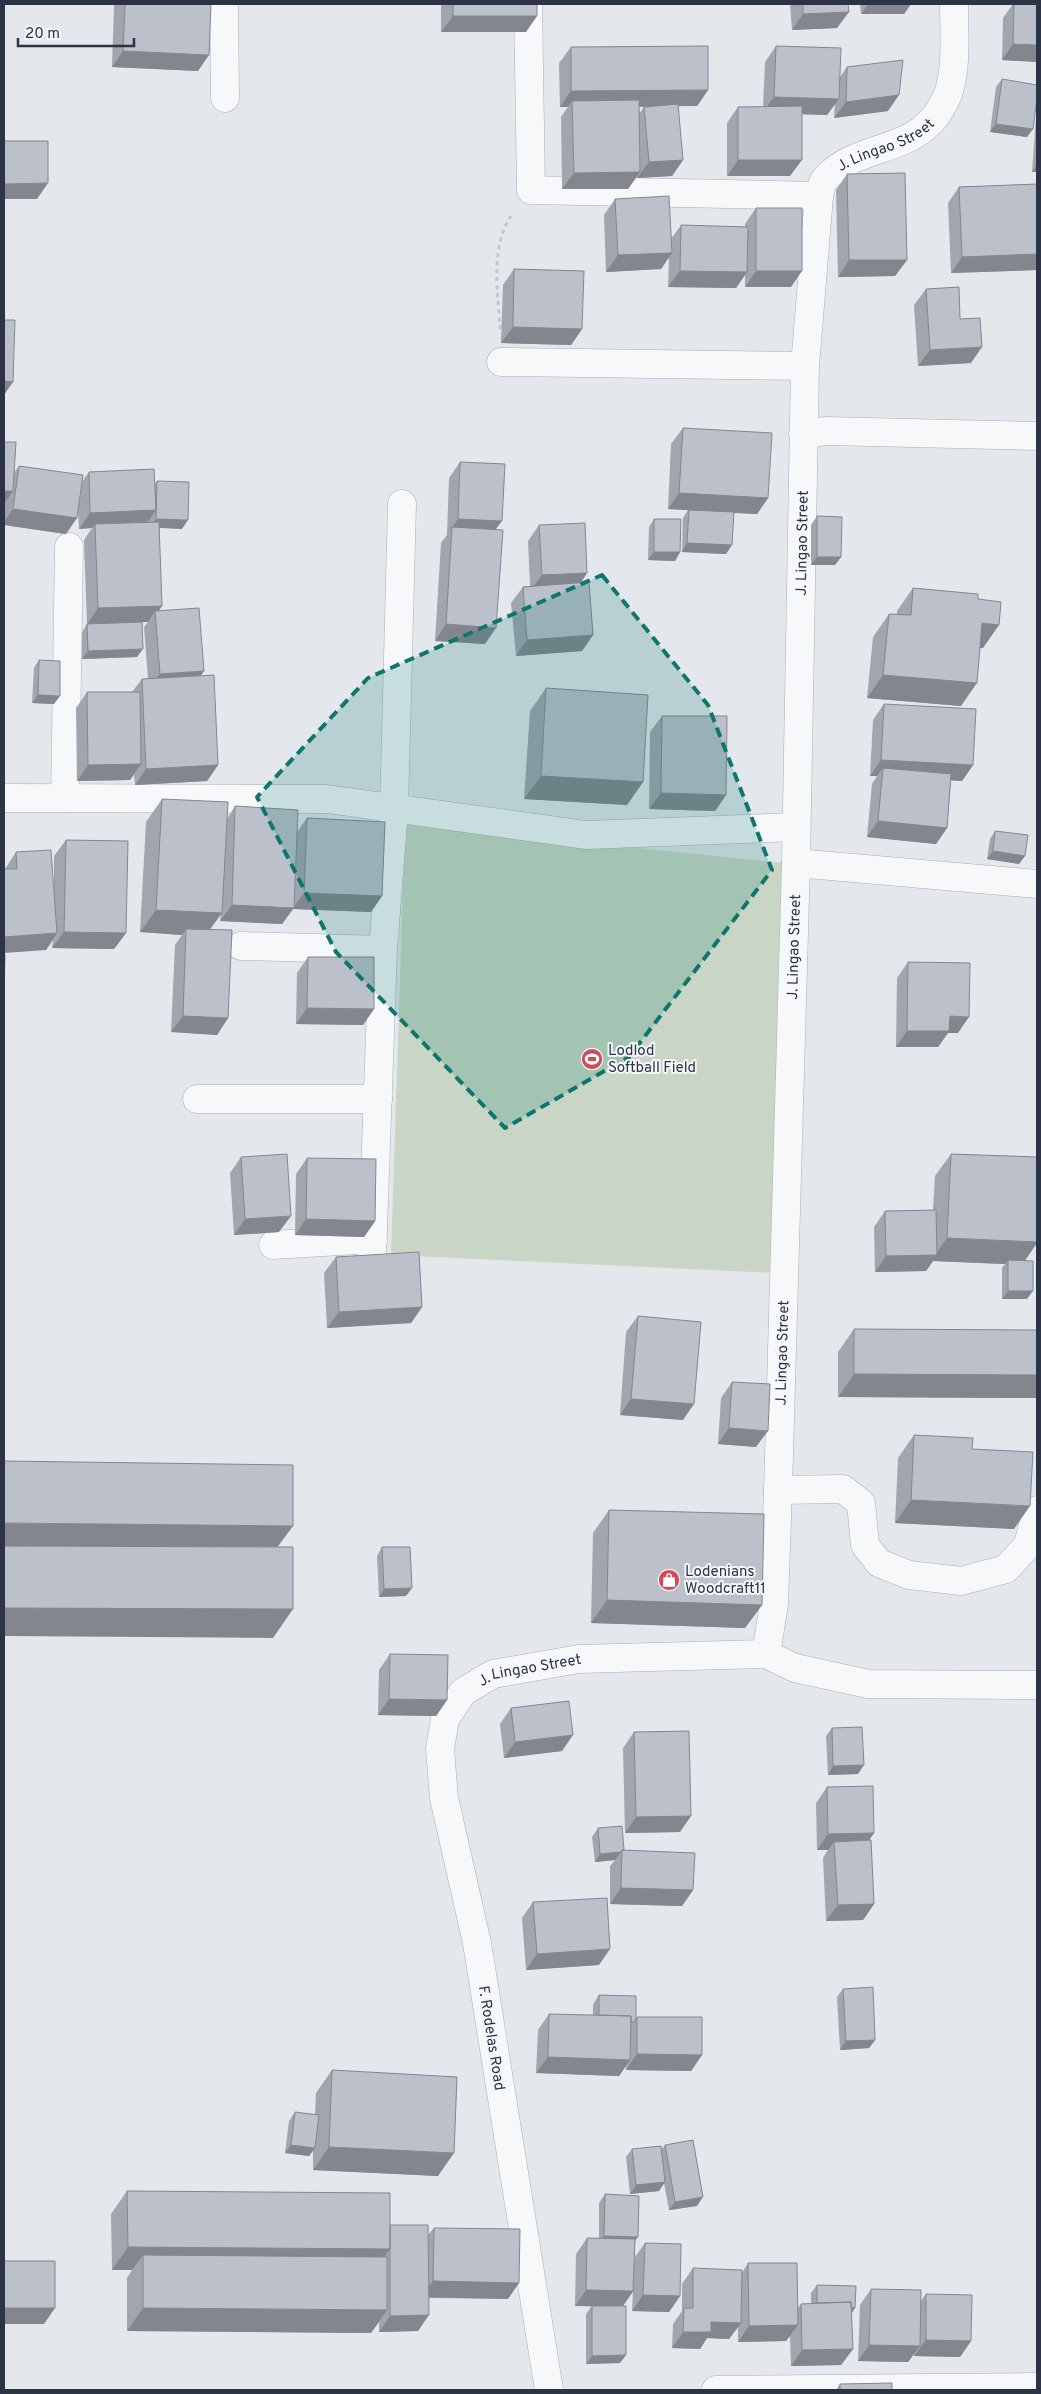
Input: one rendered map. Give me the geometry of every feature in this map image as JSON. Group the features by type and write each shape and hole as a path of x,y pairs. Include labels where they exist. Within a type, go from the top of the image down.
{"street":[{"path":"224,4 225,98"},
{"path":"528,4 532,190 818,196"},
{"name":"J. Lingao Street","path":"463,1692 493,1674 579,1659 766,1654 774,1604 778,1490 796,863 795,827 805,366 818,196 825,179 844,166 871,151 909,139 934,120 949,93 955,52 954,4"},
{"path":"501,362 805,366"},
{"path":"803,434 826,431 1037,436"},
{"path":"273,1244 372,1248 383,950 394,810 402,504"},
{"path":"66,798 69,547"},
{"path":"4,798 328,799 394,810 586,835 795,827"},
{"path":"796,863 1037,884"},
{"path":"241,946 383,950"},
{"path":"197,1099 378,1099"},
{"path":"778,1490 843,1489 861,1503 865,1545 879,1563 909,1575 961,1582 1006,1569 1028,1546 1037,1510"},
{"path":"766,1654 795,1668 868,1684 1037,1685"},
{"name":"F. Rodelas Road","path":"463,1692 444,1719 440,1749 444,1798 477,1943 549,2390"},
{"path":"716,2390 1036,2387"}],"path":[{"path":"501,362 497,264 503,228 532,190"}],"highlighted area":[{"path":"602,575 708,705 772,870 629,1057 505,1128 336,952 257,797 368,678"}],"green space":[{"name":"Lodlod Softball Field","path":"405,824 794,864 776,1273 391,1255"}],"building":[{"path":"125,4 211,4 209,55 123,51"},
{"path":"453,4 537,4 537,16 453,16"},
{"path":"803,4 848,4 849,12 803,14"},
{"path":"1014,4 1037,4 1037,45 1013,44"},
{"path":"708,46 708,90 571,91 571,47"},
{"path":"776,46 841,48 839,99 774,97"},
{"path":"903,60 899,95 846,102 847,67"},
{"path":"1002,79 1037,85 1033,129 996,124"},
{"path":"639,100 640,172 574,173 572,101"},
{"path":"678,104 683,160 649,162 644,107"},
{"path":"802,106 802,160 738,160 738,107"},
{"path":"4,141 48,141 48,183 4,184"},
{"path":"905,173 907,260 849,260 847,174"},
{"path":"1037,184 1037,254 962,257 959,187"},
{"path":"669,196 672,253 618,255 615,199"},
{"path":"756,208 802,208 802,271 756,271"},
{"path":"681,225 748,227 747,272 680,271"},
{"path":"514,269 584,271 582,329 513,327"},
{"path":"959,287 960,319 980,318 982,347 930,350 926,289"},
{"path":"4,320 15,320 13,382 4,381"},
{"path":"683,428 772,433 768,498 679,493"},
{"path":"4,442 16,442 13,491 4,491"},
{"path":"460,462 505,464 502,521 458,519"},
{"path":"19,466 83,475 77,518 13,509"},
{"path":"154,469 156,510 90,513 89,472"},
{"path":"157,481 189,482 188,520 156,519"},
{"path":"689,510 734,512 732,545 687,543"},
{"path":"817,516 842,517 841,557 817,557"},
{"path":"654,519 681,519 680,552 654,552"},
{"path":"159,522 162,606 98,608 95,524"},
{"path":"585,523 587,573 542,575 539,525"},
{"path":"452,527 503,530 496,628 446,624"},
{"path":"589,582 593,635 527,640 523,587"},
{"path":"913,588 978,594 978,599 1001,602 999,625 982,623 977,683 883,675 889,614 911,615"},
{"path":"199,608 204,671 160,674 155,611"},
{"path":"142,622 143,649 88,651 87,624"},
{"path":"39,660 60,661 60,696 38,695"},
{"path":"214,675 218,765 146,769 142,679"},
{"path":"546,688 648,695 643,782 541,776"},
{"path":"87,692 140,692 141,764 88,765"},
{"path":"884,704 976,709 973,765 881,760"},
{"path":"662,716 727,716 726,795 661,793"},
{"path":"883,768 951,774 947,828 878,821"},
{"path":"162,799 228,802 222,913 156,910"},
{"path":"235,806 298,810 294,908 232,905"},
{"path":"307,818 385,822 382,896 304,893"},
{"path":"995,831 1028,835 1025,856 993,851"},
{"path":"66,840 128,841 126,933 64,932"},
{"path":"51,850 57,933 4,937 4,869 17,869 16,852"},
{"path":"186,929 232,930 228,1018 183,1016"},
{"path":"4,955 5,955 4,989"},
{"path":"308,957 374,957 374,1009 307,1008"},
{"path":"908,962 970,963 969,1017 950,1016 949,1031 907,1031"},
{"path":"287,1154 291,1216 245,1219 241,1157"},
{"path":"951,1154 1037,1157 1037,1242 947,1238"},
{"path":"307,1158 376,1159 375,1221 306,1219"},
{"path":"936,1210 937,1255 886,1256 885,1211"},
{"path":"419,1252 422,1307 339,1312 336,1257"},
{"path":"1008,1260 1033,1261 1033,1291 1008,1291"},
{"path":"638,1316 701,1322 694,1404 631,1399"},
{"path":"854,1329 1037,1330 1037,1375 854,1374"},
{"path":"732,1382 770,1384 768,1431 729,1428"},
{"path":"914,1435 973,1438 972,1449 1033,1452 1030,1506 911,1500"},
{"path":"4,1461 293,1465 293,1526 4,1523"},
{"name":"Lodenians Woodcraft11","path":"609,1510 764,1514 762,1605 607,1600"},
{"path":"4,1546 293,1547 293,1609 4,1608"},
{"path":"382,1547 410,1547 412,1588 384,1589"},
{"path":"390,1654 448,1655 447,1700 389,1699"},
{"path":"569,1701 573,1735 515,1742 511,1708"},
{"path":"862,1727 864,1765 833,1766 832,1728"},
{"path":"689,1731 691,1816 636,1817 634,1732"},
{"path":"873,1786 874,1833 828,1834 827,1787"},
{"path":"622,1826 624,1850 600,1854 598,1828"},
{"path":"871,1840 874,1904 838,1905 834,1842"},
{"path":"622,1850 695,1853 693,1890 621,1888"},
{"path":"607,1898 610,1949 537,1954 533,1902"},
{"path":"873,1987 875,2040 846,2041 843,1989"},
{"path":"599,1995 636,1996 636,2019 634,2022 631,2022 631,2016 599,2015"},
{"path":"549,2014 631,2016 630,2060 548,2057"},
{"path":"637,2017 702,2017 702,2055 637,2054"},
{"path":"332,2070 457,2077 454,2153 329,2147"},
{"path":"295,2112 319,2115 315,2148 291,2145"},
{"path":"693,2140 703,2197 675,2202 665,2145"},
{"path":"661,2146 665,2182 636,2185 632,2149"},
{"path":"127,2191 390,2193 390,2249 128,2247"},
{"path":"605,2194 639,2196 638,2237 604,2236"},
{"path":"390,2225 428,2225 429,2315 390,2316"},
{"path":"434,2228 520,2229 519,2283 433,2281"},
{"path":"587,2238 635,2239 633,2291 586,2290"},
{"path":"645,2243 681,2244 680,2296 643,2295"},
{"path":"143,2255 387,2257 387,2310 143,2308"},
{"path":"4,2261 55,2261 55,2308 4,2308"},
{"path":"748,2263 797,2263 798,2325 749,2326"},
{"path":"693,2268 742,2270 741,2323 711,2322 711,2332 683,2332 684,2308 693,2308"},
{"path":"817,2285 856,2286 855,2308 851,2307 851,2302 817,2303"},
{"path":"871,2289 921,2290 920,2346 869,2345"},
{"path":"926,2294 972,2295 971,2341 926,2340"},
{"path":"851,2302 853,2349 802,2350 801,2304"},
{"path":"592,2306 626,2306 626,2355 592,2356"},
{"path":"892,2383 892,2390 840,2390 840,2384"}],"place":[{"name":"Lodlod Softball Field","path":"592,1059"},
{"name":"Lodenians Woodcraft11","path":"669,1580"}]}
